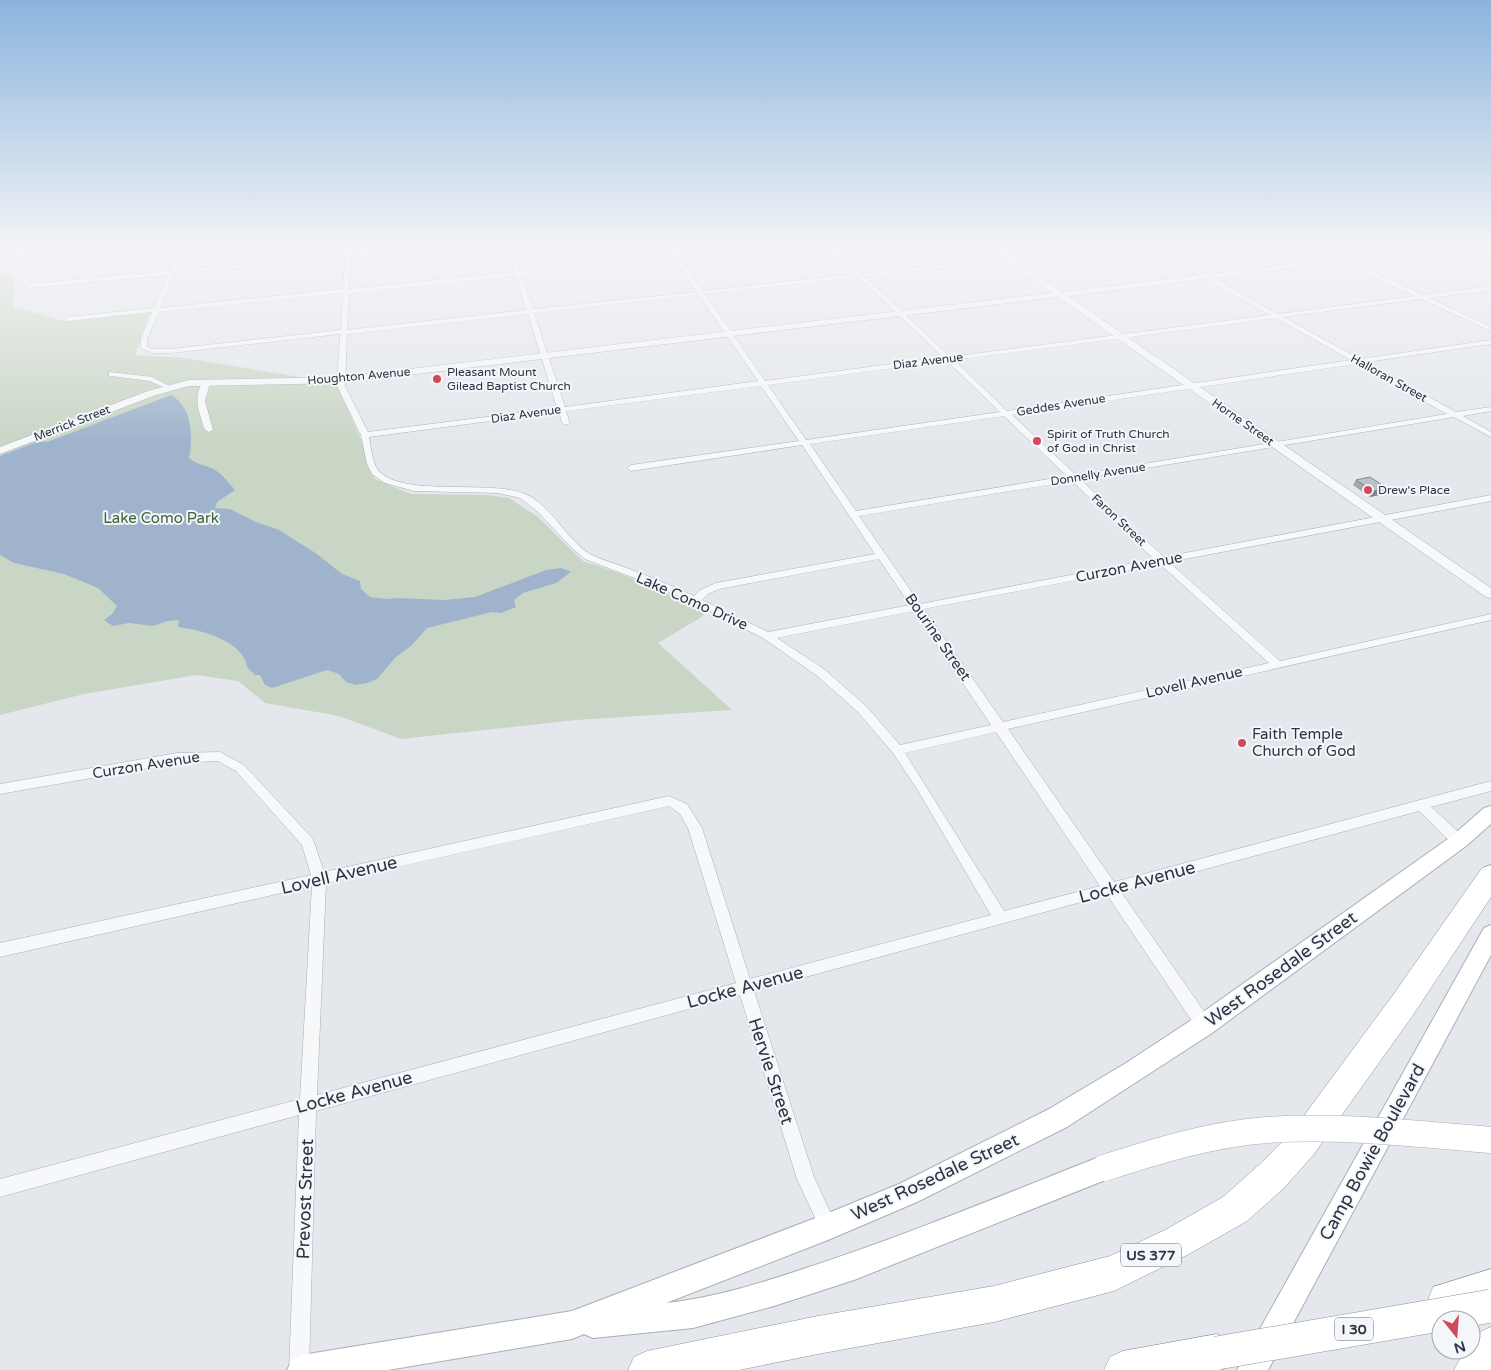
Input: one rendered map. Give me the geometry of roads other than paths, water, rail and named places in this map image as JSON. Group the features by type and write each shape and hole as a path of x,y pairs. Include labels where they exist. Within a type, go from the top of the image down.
{"highway":[{"name":"US 377","path":"647,1370 818,1335 994,1304 1114,1273 1177,1242 1235,1209 1272,1176 1303,1143 1403,1005 1491,876"},
{"path":"1324,1334 1491,1287"},
{"name":"I 30","path":"1123,1370 1491,1306"},
{"path":"1473,1370 1491,1346"}],"main road":[{"name":"West Rosedale Street","path":"301,1370 572,1326 828,1227 908,1193 1058,1118 1204,1025 1459,841 1491,814"},
{"name":"Camp Bowie Boulevard","path":"1252,1370 1351,1187 1402,1100 1491,934"},
{"path":"572,1326 693,1314 774,1292 854,1266 1104,1168 1145,1154 1193,1142 1288,1129 1351,1129 1491,1140"}],"street":[{"path":"68,319 127,313"},
{"path":"155,313 143,343 144,348 147,350 171,351 513,313"},
{"path":"342,380 345,313"},
{"path":"531,313 566,422"},
{"name":"Bourine Street","path":"715,313 1204,1025"},
{"name":"Houghton Avenue","path":"144,396 189,383 342,380 909,313"},
{"name":"Horne Street","path":"1087,313 1491,594"},
{"name":"Halloran Street","path":"1271,313 1491,434"},
{"name":"Diaz Avenue","path":"365,435 1301,313"},
{"path":"1457,313 1491,329"},
{"name":"Faron Street","path":"900,314 1162,561 1277,664"},
{"name":"Geddes Avenue","path":"631,468 1491,342"},
{"path":"112,374 152,379 169,388"},
{"name":"Lake Como Drive","path":"342,380 342,386 365,435 371,464 381,477 414,488 498,490 523,496 541,510 588,557 667,587 695,600 767,636 820,672 862,709 897,750 1001,918"},
{"path":"206,383 200,392 200,400 209,430"},
{"name":"Merrick Street","path":"0,451 144,396"},
{"name":"Donnelly Avenue","path":"853,514 1491,409"},
{"name":"Curzon Avenue","path":"767,636 1491,498"},
{"path":"695,600 704,592 716,586 882,556"},
{"name":"Lovell Avenue","path":"897,750 1491,616"},
{"name":"Curzon Avenue","path":"0,788 177,758 220,756 240,768 308,843 319,879"},
{"name":"Locke Avenue","path":"0,1188 1491,786"},
{"name":"Lovell Avenue","path":"0,950 669,801 678,802"},
{"name":"Hervie Street","path":"678,802 686,810 695,828 806,1179 828,1227"},
{"path":"1421,805 1459,841"},
{"name":"Prevost Street","path":"301,1370 308,1104 319,879"}],"water":[{"path":"171,395 184,407 190,424 189,458 218,472 235,490 217,502 215,508 230,509 256,522 279,530 317,554 342,574 360,581 361,589 370,597 444,600 475,597 546,570 561,568 571,572 556,583 523,593 514,600 516,607 501,613 492,612 427,628 412,645 395,658 377,679 356,685 346,682 339,674 327,670 272,688 265,685 260,675 255,675 247,667 244,658 230,644 209,634 178,627 179,620 153,626 129,623 113,626 104,620 112,614 117,606 98,588 64,574 14,563 0,555 0,456 37,442 47,442"}],"place":[{"name":"Pleasant Mount Gilead Baptist Church","path":"437,379"},
{"name":"Spirit of Truth Church of God in Christ","path":"1037,441"},
{"name":"Drew's Place","path":"1368,490"},
{"name":"Faith Temple Church of God","path":"1242,743"}],"park label":[{"name":"Lake Como Park","path":"161,518"}]}
